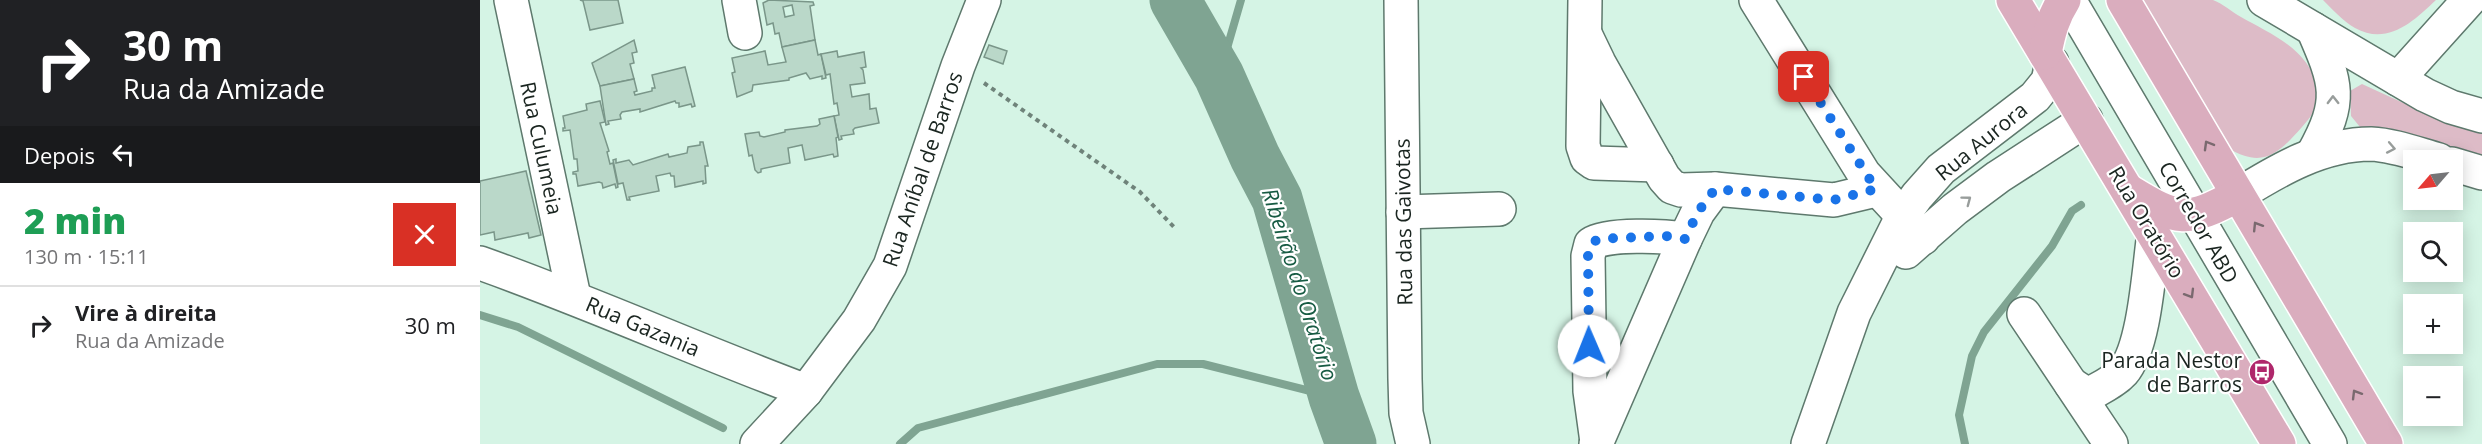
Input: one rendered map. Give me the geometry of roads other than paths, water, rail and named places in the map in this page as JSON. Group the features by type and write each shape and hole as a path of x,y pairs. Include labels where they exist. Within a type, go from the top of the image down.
{"main road":[{"name":"Rua Oratório","path":"2013,0 2279,444"},
{"path":"2048,58 2050,29 2056,12 2067,0"},
{"path":"2123,0 2386,444"},
{"path":"2128,190 2166,212 2180,215 2195,215 2210,210 2238,195"}],"street":[{"name":"Rua Culumeia","path":"512,0 574,297"},
{"path":"739,0 746,33"},
{"name":"Rua Aníbal de Barros","path":"757,444 806,391 860,320 890,266 958,66 984,0"},
{"name":"Rua das Gaivotas","path":"1401,0 1406,413 1413,444"},
{"path":"1585,0 1583,146 1587,158 1594,163 1657,165"},
{"path":"1756,0 1864,174 1913,228"},
{"name":"Corredor ABD","path":"2067,0 2330,444"},
{"path":"2264,0 2437,101 2482,116"},
{"path":"2398,79 2469,0"},
{"path":"2313,29 2328,65 2334,109 2328,128 2313,154"},
{"path":"1586,36 1657,165 1672,187 1682,190 1715,189 1834,200 1876,189"},
{"name":"Rua Aurora","path":"1913,228 1917,196 1941,169 2035,97 2048,81 2048,58"},
{"name":"Rua Aurora","path":"1808,444 1862,293 1913,228 1955,209 1998,177 2086,120"},
{"path":"2238,195 2313,154 2344,146 2372,144 2404,150"},
{"path":"2463,167 2482,173"},
{"path":"1597,443 1685,239 1698,212 1715,189"},
{"path":"1403,212 1499,209"},
{"path":"2070,384 2088,395 2122,374 2129,364 2136,351 2154,233"},
{"path":"1597,443 1590,391 1588,256 1591,244 1598,239 1612,238 1666,236 1685,239"},
{"name":"Rua Gazania","path":"480,263 574,297 806,391"},
{"path":"2024,314 2110,444"}],"waterway":[{"name":"Ribeirão do Oratório","path":"1175,0 1219,76 1255,157 1277,199 1334,397 1351,444"},
{"path":"1219,76 1241,0"},
{"path":"1965,444 1959,415 1972,356 1984,332 2052,246 2072,211 2081,205"},
{"path":"480,315 518,327 723,428"},
{"path":"900,444 918,428 1157,364 1203,364 1334,397"}],"place":[{"name":"Parada Nestor de Barros","path":"2262,372"}]}
